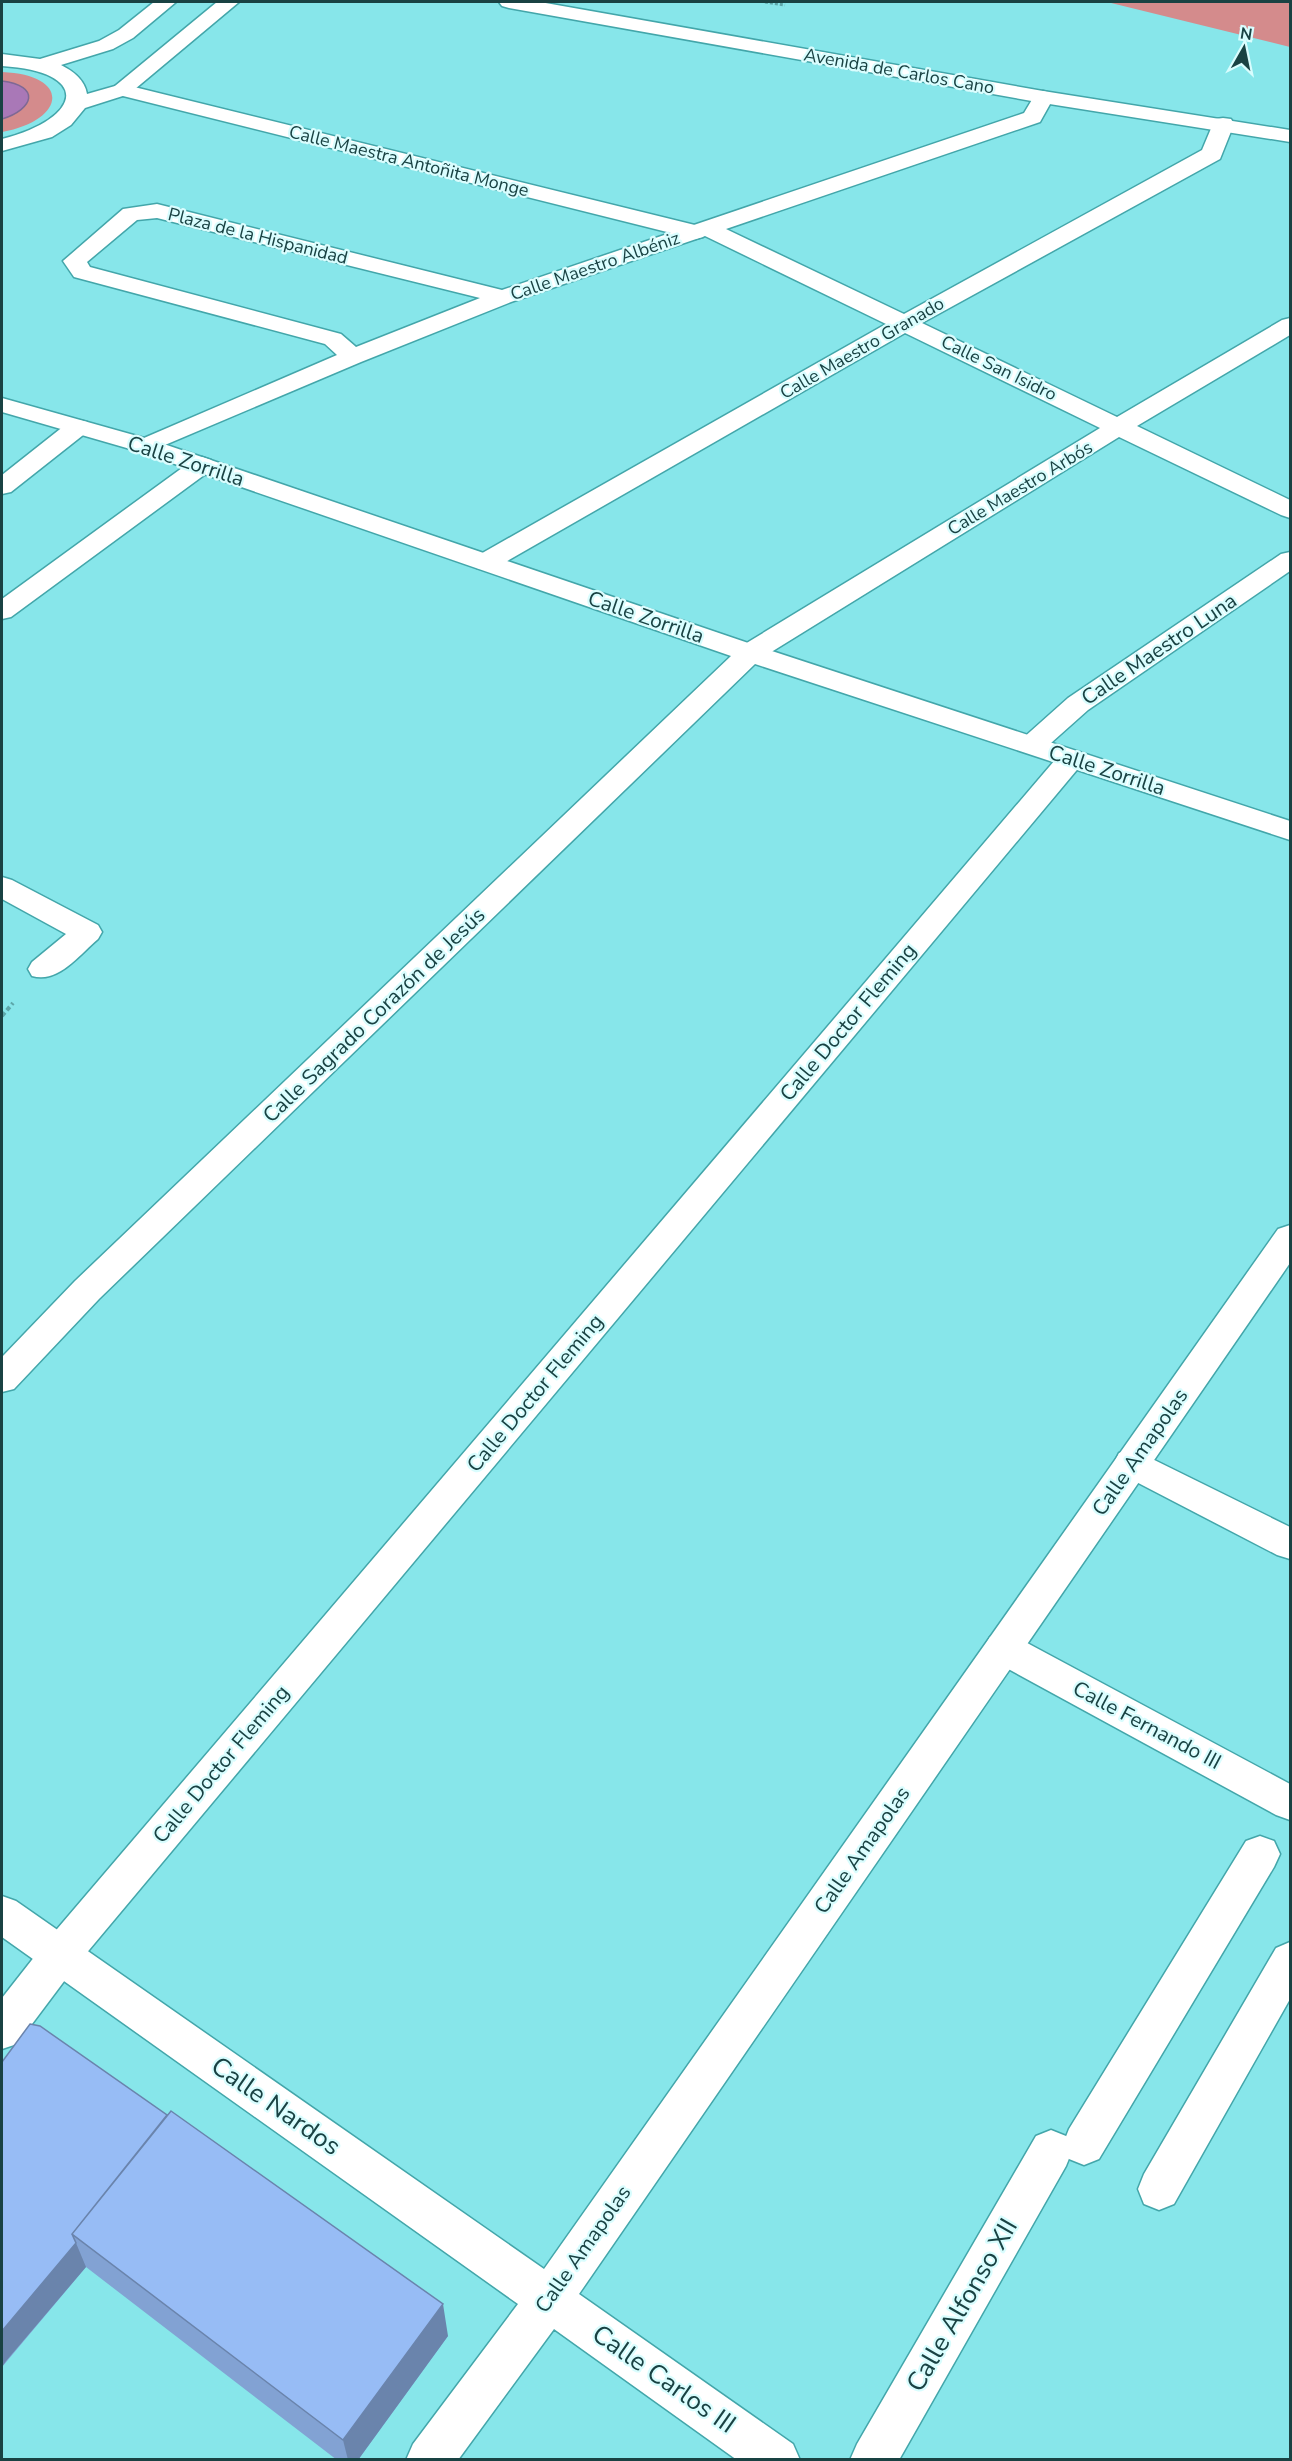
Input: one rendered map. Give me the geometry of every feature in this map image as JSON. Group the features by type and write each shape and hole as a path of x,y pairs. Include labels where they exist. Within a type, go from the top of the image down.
{"street":[{"path":"41,65 80,55 106,45 126,34 166,2"},
{"path":"2,145 27,139 51,129 62,121 76,104 122,90 229,2"},
{"name":"Avenida de Carlos Cano","path":"509,2 1043,97 1290,136"},
{"path":"6,58 41,65 58,72 71,81 77,92 76,104"},
{"name":"Calle Maestra Antoñita Monge","path":"122,90 701,230"},
{"name":"Calle Maestro Albéniz","path":"146,446 353,357 503,297 1032,117 1043,97"},
{"name":"Calle Maestro Granado","path":"486,562 905,323 1212,153 1223,124"},
{"path":"3,168 27,139"},
{"name":"Plaza de la Hispanidad","path":"353,357 333,339 82,272 74,261 132,214 157,211 503,297"},
{"name":"Calle San Isidro","path":"701,230 905,323 1290,510"},
{"name":"Calle Maestro Arbós","path":"750,653 1120,426 1290,326"},
{"name":"Calle Zorrilla","path":"2,405 146,446 750,653 1290,831"},
{"path":"2,488 78,427"},
{"path":"2,611 202,465"},
{"name":"Calle Maestro Luna","path":"1032,745 1078,704 1290,560"},
{"name":"Calle Sagrado Corazón de Jesús","path":"2,1379 87,1290 750,653"},
{"name":"Calle Doctor Fleming","path":"2,2030 60,1955 1071,759"},
{"path":"2,886 87,932 43,969"},
{"name":"Calle Amapolas","path":"429,2460 550,2298 1290,1238"},
{"path":"1132,1463 1290,1544"},
{"name":"Calle Fernando III","path":"1003,1648 1290,1803"},
{"name":"Calle Alfonso XII","path":"873,2460 1068,2147 1260,1854"},
{"name":"Calle Nardos","path":"2,1914 550,2298"},
{"path":"1159,2189 1290,1961"},
{"name":"Calle Carlos III","path":"550,2298 777,2460"}],"shaded area":[{"path":"1107,2 1290,2 1290,47"},
{"path":"2,72 25,75 41,81 50,89 52,99 48,109 39,118 23,126 2,132"},
{"path":"2,81 23,88 29,98 21,110 2,119"}],"building":[{"path":"30,2024 40,2026 167,2115 72,2234 76,2243 2,2331 2,2062"},
{"path":"171,2111 443,2304 343,2440 72,2234"}]}
